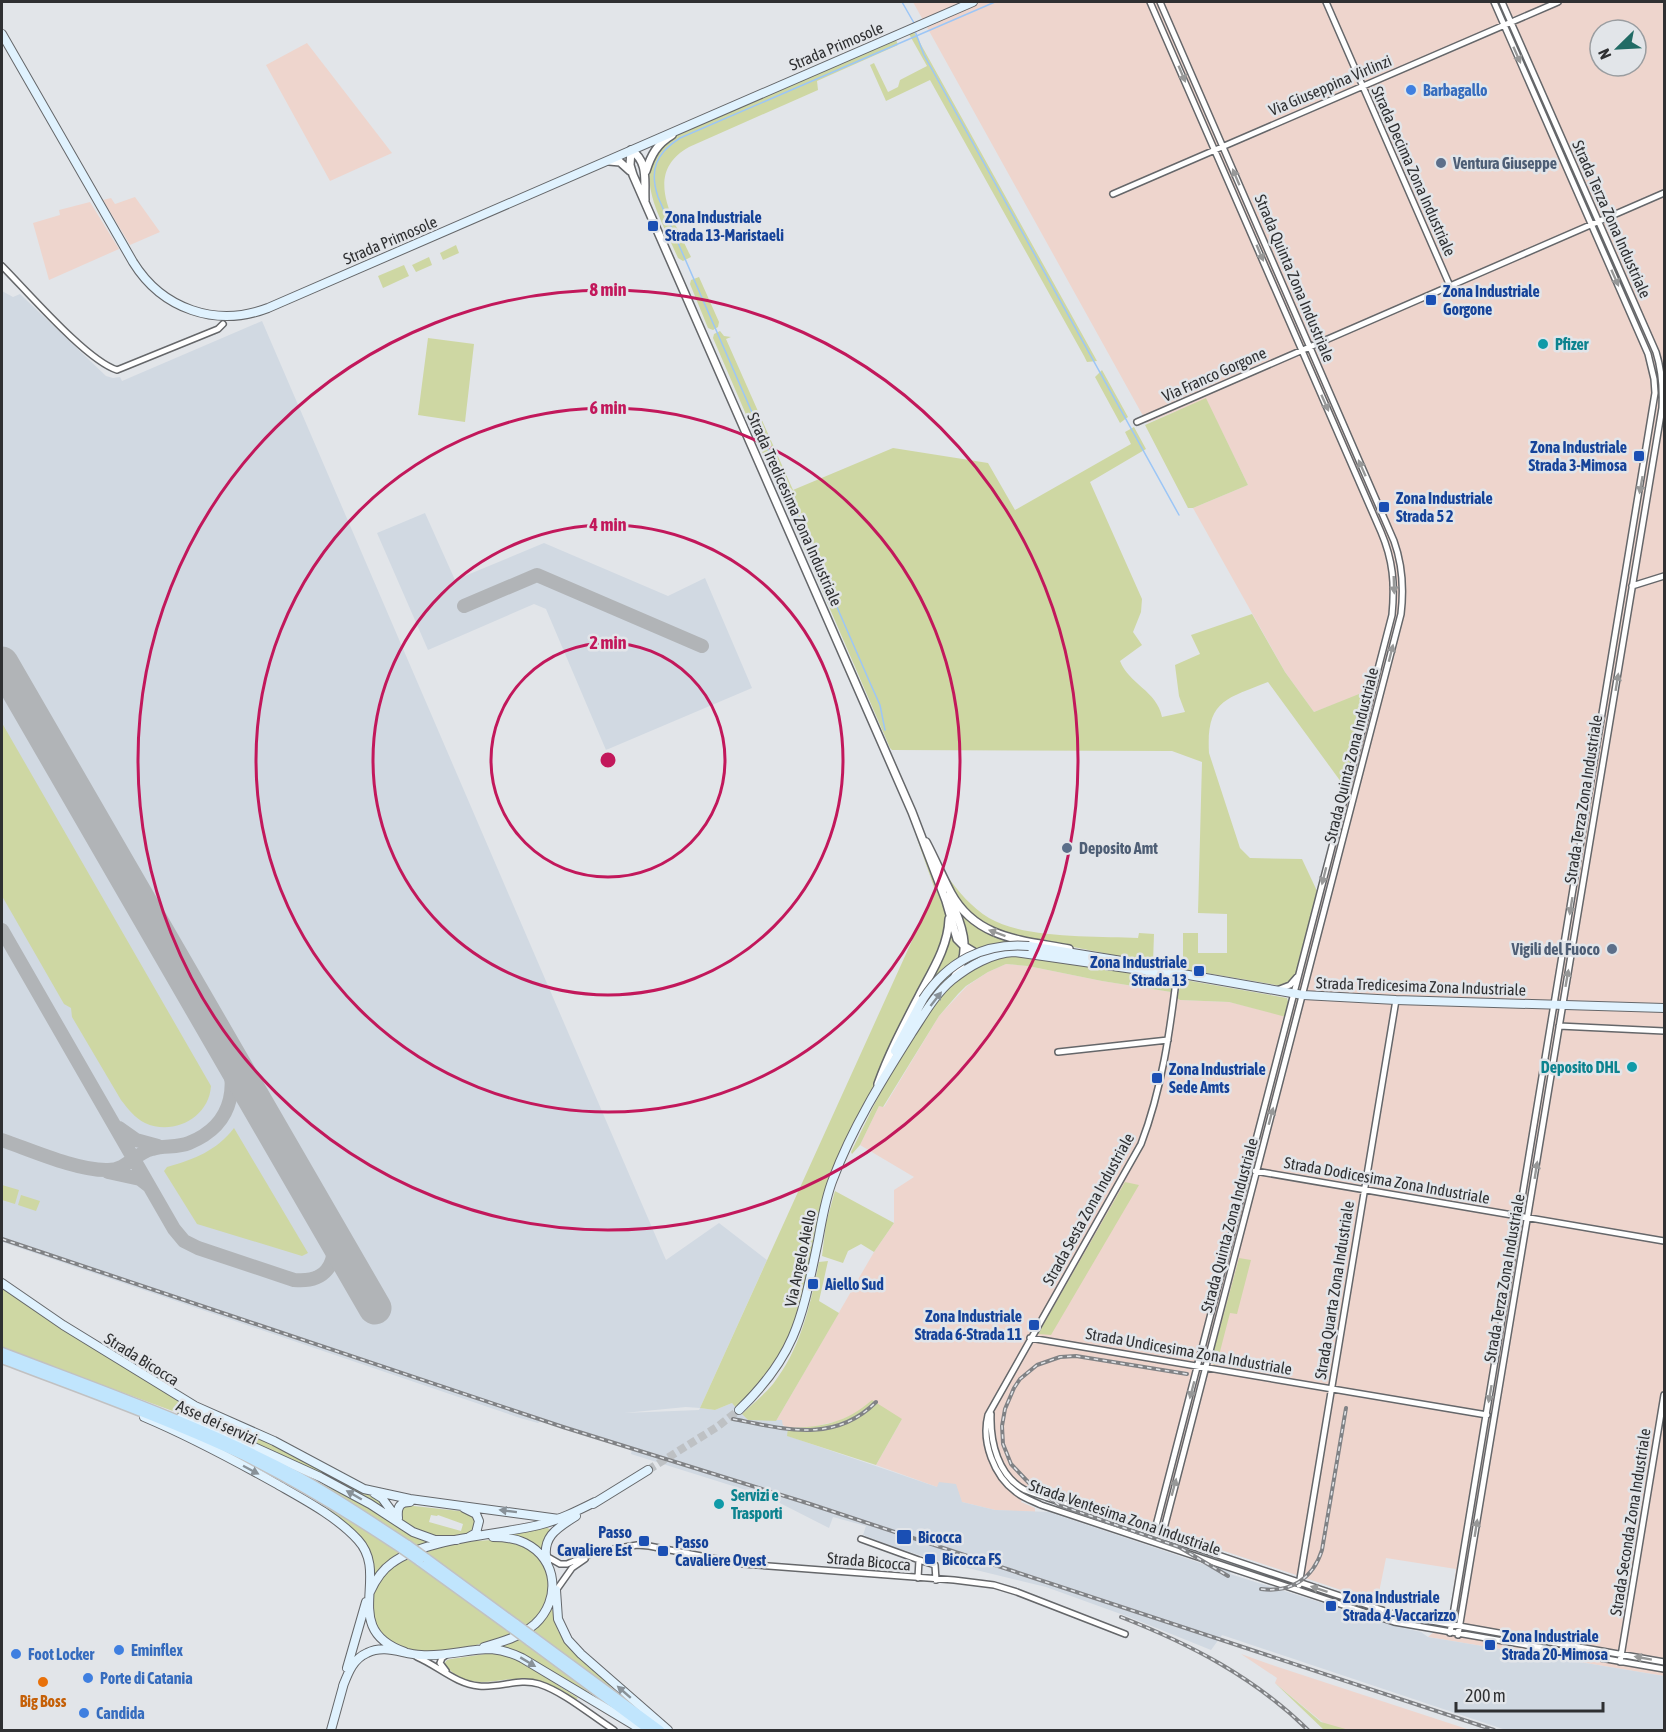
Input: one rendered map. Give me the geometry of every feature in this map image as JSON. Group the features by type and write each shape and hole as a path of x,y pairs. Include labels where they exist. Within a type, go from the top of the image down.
{"main road":[{"name":"Strada Primosole","path":"2,34 139,272 162,295 184,308 200,313 230,316 261,310 974,2"},
{"path":"871,1101 877,1084 923,999 942,974 977,952 1029,946 1159,967 1177,973"},
{"path":"871,1101 927,1010 951,981 976,964 1004,952 1026,952 1168,974 1177,973"},
{"name":"Strada Tredicesima Zona Industriale","path":"1177,973 1299,994 1396,1000 1665,1008"},
{"name":"Via Angelo Aiello","path":"739,1410 777,1368 794,1336 806,1299 828,1191 871,1101"},
{"name":"Strada Bicocca","path":"2,1283 63,1325 195,1406 274,1441 373,1492"},
{"name":"Asse dei servizi","path":"2,1352 188,1425 259,1457 336,1498 405,1547"},
{"name":"Asse dei servizi","path":"2,1359 105,1398 246,1457 333,1504 405,1547"},
{"path":"87,1384 116,1391 254,1447 345,1490 404,1526 430,1538 457,1540"},
{"path":"105,1398 115,1406 173,1431 301,1497 347,1530 359,1541 368,1557 371,1569 369,1614 379,1635 390,1646 409,1654"},
{"path":"648,1470 595,1502 552,1533 546,1543 547,1561 556,1591 558,1619 568,1640 668,1731"},
{"path":"373,1492 559,1519"},
{"path":"373,1492 382,1498 404,1526"},
{"path":"398,1518 397,1511 402,1503 434,1502"},
{"path":"331,1731 362,1611 380,1575 392,1563 417,1551 457,1540 522,1529 559,1519 595,1502"},
{"path":"457,1506 473,1511 478,1517 478,1529 467,1538"},
{"path":"480,1536 518,1540 537,1551 547,1561"},
{"path":"405,1547 660,1731"},
{"path":"343,1686 350,1669 363,1655 375,1649 409,1654 446,1655 505,1641 524,1633 537,1622 550,1602 552,1574"},
{"path":"532,1639 650,1731"},
{"path":"472,1650 492,1649 513,1654 642,1731"}],"street":[{"name":"Strada Quinta Zona Industriale","path":"1150,2 1385,541 1395,584 1392,615 1299,973 1299,994 1257,1172 1160,1544"},
{"name":"Strada Quinta Zona Industriale","path":"1152,1541 1239,1202 1299,994 1401,614 1403,583 1397,550 1392,537 1160,2"},
{"name":"Strada Decima Zona Industriale","path":"1326,2 1450,286"},
{"name":"Strada Terza Zona Industriale","path":"1458,1635 1559,1026 1558,1005 1586,813 1655,393 1652,366 1494,2"},
{"name":"Strada Terza Zona Industriale","path":"1450,1633 1542,1077 1594,814 1663,393 1660,364 1502,2"},
{"name":"Via Giuseppina Virlinzi","path":"1113,194 1557,2"},
{"path":"1174,55 1182,52"},
{"path":"645,174 658,146 689,125"},
{"path":"631,150 630,165 633,175"},
{"path":"631,150 641,159 645,174 645,200"},
{"path":"604,162 625,164 633,175"},
{"name":"Strada Tredicesima Zona Industriale","path":"633,175 919,830"},
{"path":"1309,346 1665,193"},
{"path":"2,266 71,336 102,363 117,370 223,324"},
{"name":"Via Franco Gorgone","path":"1137,422 1309,346"},
{"path":"1649,440 1665,433"},
{"path":"1385,541 1392,537"},
{"path":"1389,552 1397,550"},
{"path":"1624,584 1633,586 1665,576"},
{"path":"1586,813 1594,814"},
{"path":"919,830 955,900 984,928 1010,938 1115,960"},
{"path":"919,830 949,910 955,935 964,946 977,954 1004,952"},
{"path":"932,852 962,925 964,946 960,969 951,981"},
{"path":"877,1084 896,1040 942,953 948,931 949,910"},
{"name":"Strada Sesta Zona Industriale","path":"991,1410 1141,1144 1157,1096 1177,973"},
{"path":"1276,991 1292,982 1299,973"},
{"name":"Strada Quarta Zona Industriale","path":"1296,1590 1396,1000"},
{"path":"1559,1026 1665,1031"},
{"path":"1058,1052 1167,1040"},
{"path":"1542,1077 1550,1079"},
{"name":"Strada Dodicesima Zona Industriale","path":"1248,1170 1665,1241"},
{"path":"1239,1202 1248,1204"},
{"path":"1505,1305 1513,1307"},
{"name":"Strada Undicesima Zona Industriale","path":"1030,1338 1494,1416"},
{"name":"Strada Seconda Zona Industriale","path":"1620,1662 1665,1395"},
{"name":"Strada Ventesima Zona Industriale","path":"991,1410 992,1441 999,1460 1007,1473 1026,1490 1397,1615 1665,1662"},
{"name":"Strada Ventesima Zona Industriale","path":"991,1410 987,1420 986,1437 998,1473 1020,1495 1057,1510 1394,1622 1458,1635 1665,1669"},
{"path":"1482,1441 1490,1443"},
{"path":"1656,1443 1665,1444"},
{"path":"1174,1458 1182,1460"},
{"path":"1057,1510 1060,1502"},
{"path":"861,1539 935,1565 936,1580"},
{"name":"Strada Bicocca","path":"603,1551 637,1545 649,1546 743,1564 994,1585 1125,1634"},
{"path":"547,1561 560,1564 573,1562 587,1554 603,1551"},
{"path":"550,1602 572,1568 603,1551"},
{"path":"1463,1556 1471,1558"},
{"path":"918,1578 919,1560"},
{"path":"1251,1575 1254,1567"},
{"path":"1268,1580 1270,1572"},
{"path":"1354,1609 1357,1601"},
{"path":"1455,1602 1463,1604"},
{"path":"1495,1641 1496,1633"},
{"path":"1531,1647 1532,1639"},
{"path":"409,1654 454,1678 479,1686 511,1682 539,1684 553,1690 614,1731"},
{"path":"446,1655 441,1660 441,1665 454,1678"}],"shaded area":[{"path":"913,2 1664,2 1664,1676 1428,1637 1450,1618 1456,1569 1386,1558 1377,1602 1039,1489 1029,1483 1021,1502 1035,1508 1035,1512 995,1510 962,1502 937,1487 876,1465 902,1419 859,1412 838,1421 812,1427 788,1428 776,1421 874,1252 894,1223 894,1190 914,1177 860,1145 879,1106 884,1107 939,1016 967,986 988,972 1006,964 1028,966 1171,992 1180,1000 1229,1002 1286,1016 1369,691 1314,712 1285,672 1193,508 1248,485 1206,399 1147,423"},
{"path":"307,43 392,153 330,181 266,65"},
{"path":"135,197 160,232 130,245 103,200 111,198 115,204"},
{"path":"90,202 119,249 49,280 33,223 60,215 59,210"},
{"path":"2,291 13,297 20,294 106,376 120,377 122,381 262,321 666,1260 719,1223 767,1260 700,1408 715,1410 732,1403 748,1420 782,1420 783,1427 788,1428 788,1436 937,1487 939,1482 956,1484 962,1502 995,1510 1049,1512 1212,1567 1215,1566 1231,1572 1230,1574 1421,1632 1428,1637 1664,1676 1664,1730 1506,1730 1222,1635 1211,1650 1046,1587 935,1560 894,1547 863,1535 866,1526 833,1517 829,1528 768,1497 631,1454 632,1450 541,1421 538,1423 520,1418 2,1242","holes":["686,1407 700,1408 699,1410 624,1413"]},
{"path":"425,513 455,580 544,543 668,596 705,578 752,688 606,750 546,609 534,604 428,650 377,533"},
{"path":"1241,1654 1470,1730 1332,1730 1275,1683 1277,1678"}],"green space":[{"path":"914,32 1097,361 1087,362 930,80 886,101 870,65 874,63 888,92 898,87 900,80 927,66 909,34"},
{"path":"896,40 898,45 817,81 818,90 689,147 675,158 667,171 664,184 666,199 691,257 683,261 678,258 662,224 651,189 650,173 654,158 665,144 684,132"},
{"path":"456,245 459,253 443,260 440,253"},
{"path":"429,257 432,265 416,272 412,265"},
{"path":"404,265 409,276 383,288 378,276"},
{"path":"699,277 719,322 718,327 713,330 708,328 690,284 691,280"},
{"path":"720,331 724,336 731,337 726,339 793,490 893,448 988,463 1015,510 1131,444 1125,432 1134,427 1146,449 1090,482 1142,599 1141,612 1133,632 1142,645 1120,661 1130,676 1155,701 1162,717 1185,712 1179,696 1175,665 1200,654 1191,635 1252,614 1285,672 1314,712 1369,690 1344,786 1268,682 1240,693 1221,704 1211,722 1209,753 1240,848 1250,858 1302,859 1317,891 1295,976 1282,986 1183,969 1183,933 1198,933 1198,953 1227,953 1227,914 1198,913 1202,762 1172,751 892,750 890,748 713,338 714,334"},
{"path":"428,338 474,344 465,422 418,415"},
{"path":"1102,370 1128,417 1120,423 1095,377"},
{"path":"1206,398 1248,485 1188,508 1145,425"},
{"path":"2,723 211,1086 204,1107 188,1121 167,1127 156,1126 141,1121 126,1107 72,1017 71,1008 64,1004 2,896"},
{"path":"915,833 947,913 948,923 941,952 829,1176 818,1216 799,1314 777,1362 737,1409 732,1403 715,1410 700,1408 935,890"},
{"path":"947,876 966,899 983,914 1004,925 1021,930 1061,935 1138,938 1139,933 1154,934 1153,963 994,931 968,912 957,898"},
{"path":"954,901 969,919 1023,943 999,943 973,951 965,946"},
{"path":"951,925 963,947 960,965 904,1040"},
{"path":"1014,954 1162,976 1172,980 1171,992 1028,966 1006,964 988,972 966,986 939,1016 883,1107 879,1106 860,1145 852,1154 900,1057 914,1033 946,991 976,967"},
{"path":"1185,980 1287,998 1289,1004 1286,1017 1229,1002 1180,1000 1177,998 1181,982"},
{"path":"234,1128 308,1253 302,1256 197,1224 164,1171 167,1167 187,1161 212,1148"},
{"path":"1125,1182 1139,1185 1051,1335 1038,1334"},
{"path":"2,1185 19,1190 15,1204 2,1200"},
{"path":"835,1191 894,1223 874,1252 861,1244 848,1251 843,1263 822,1256 826,1223"},
{"path":"21,1195 40,1201 36,1211 18,1205"},
{"path":"1239,1258 1251,1260 1237,1314 1230,1313 1217,1363 1214,1365 1211,1361"},
{"path":"828,1261 819,1301 839,1313 776,1421 748,1420 742,1414 773,1384 791,1356 808,1310 819,1262"},
{"path":"2,1286 63,1329 169,1395 277,1445 379,1500 392,1516 216,1427 2,1348"},
{"path":"872,1400 902,1419 876,1465 787,1436 788,1428 823,1425 843,1419"},
{"path":"244,1445 326,1484 438,1543 418,1547 372,1582 372,1563 363,1541 236,1457 411,1542 330,1490"},
{"path":"405,1505 468,1512 473,1514 477,1527 471,1533 454,1537 431,1535 410,1528 403,1523 400,1516 402,1507","holes":["431,1515 463,1524 461,1531 429,1522"]},
{"path":"546,1527 551,1530 543,1543 542,1552 512,1535"},
{"path":"495,1540 520,1545 533,1553 544,1565 548,1576 547,1601 542,1612 533,1621 510,1635 445,1651 416,1651 403,1648 391,1642 381,1633 373,1615 372,1605 380,1579 392,1568 419,1553 434,1548 465,1542","holes":["431,1556 520,1621 506,1629 415,1562"]},
{"path":"551,1605 558,1631 573,1651 643,1713 539,1636 525,1644 619,1713 496,1646 536,1626 547,1614"},
{"path":"492,1653 515,1658 578,1698 575,1700 546,1684 528,1679 474,1682 454,1673 444,1664 451,1659"},
{"path":"1275,1683 1321,1722 1349,1730 1324,1730"}],"waterway":[{"path":"902,2 914,23"},
{"path":"885,730 880,705 658,197 655,187 655,170 660,156 680,138 995,2"},
{"path":"915,31 924,55 1179,515"}],"taxiway":[{"path":"464,606 537,575 702,646"},
{"path":"2,671 13,683"},
{"path":"2,930 174,1229 184,1241 198,1248 294,1280 305,1280 321,1275 331,1264 333,1237"},
{"path":"2,1140 69,1164 108,1170 120,1167 146,1151 189,1143 205,1135 217,1124 225,1113 230,1099 232,1085 230,1070 219,1039"},
{"path":"119,1128 136,1140 158,1146"},
{"path":"108,1172 140,1179 149,1186"}],"runway":[{"path":"2,663 375,1308"}],"tunnel":[{"path":"648,1470 717,1427 739,1410"}],"railway":[{"path":"2,1239 563,1427 807,1503 1494,1730"},
{"path":"1187,1374 1076,1356 1060,1357 1037,1365 1020,1379 1014,1388 1005,1409 1002,1426 1003,1444 1011,1464 1029,1483 1059,1505 1179,1547 1228,1576"},
{"path":"733,1419 790,1429 826,1428 843,1424 860,1415 876,1402"},
{"path":"1261,1589 1282,1589 1299,1582 1313,1569 1318,1560 1322,1550 1346,1408"},
{"path":"1121,1617 1172,1639 1220,1664 1266,1694 1308,1730"}],"place":[{"name":"Barbagallo","path":"1411,90"},
{"name":"Ventura Giuseppe","path":"1441,163"},
{"name":"Zona Industriale Strada 13-Maristaeli","path":"653,226"},
{"name":"Zona Industriale Gorgone","path":"1431,300"},
{"name":"Pfizer","path":"1543,344"},
{"name":"Zona Industriale Strada 3-Mimosa","path":"1639,456"},
{"name":"Zona Industriale Strada 5 2","path":"1384,507"},
{"name":"Deposito Amt","path":"1067,848"},
{"name":"Vigili del Fuoco","path":"1612,949"},
{"name":"Zona Industriale Strada 13","path":"1199,971"},
{"name":"Deposito DHL","path":"1632,1067"},
{"name":"Zona Industriale Sede Amts","path":"1157,1078"},
{"name":"Aiello Sud","path":"813,1284"},
{"name":"Zona Industriale Strada 6-Strada 11","path":"1034,1325"},
{"name":"Servizi e Trasporti","path":"719,1504"},
{"name":"Bicocca","path":"904,1537"},
{"name":"Passo Cavaliere Est","path":"644,1541"},
{"name":"Passo Cavaliere Ovest","path":"663,1551"},
{"name":"Bicocca FS","path":"930,1559"},
{"name":"Zona Industriale Strada 4-Vaccarizzo","path":"1331,1606"},
{"name":"Zona Industriale Strada 20-Mimosa","path":"1490,1645"},
{"name":"Eminflex","path":"119,1650"},
{"name":"Foot Locker","path":"16,1654"},
{"name":"Porte di Catania","path":"88,1678"},
{"name":"Big Boss","path":"43,1682"},
{"name":"Candida","path":"84,1713"}]}
